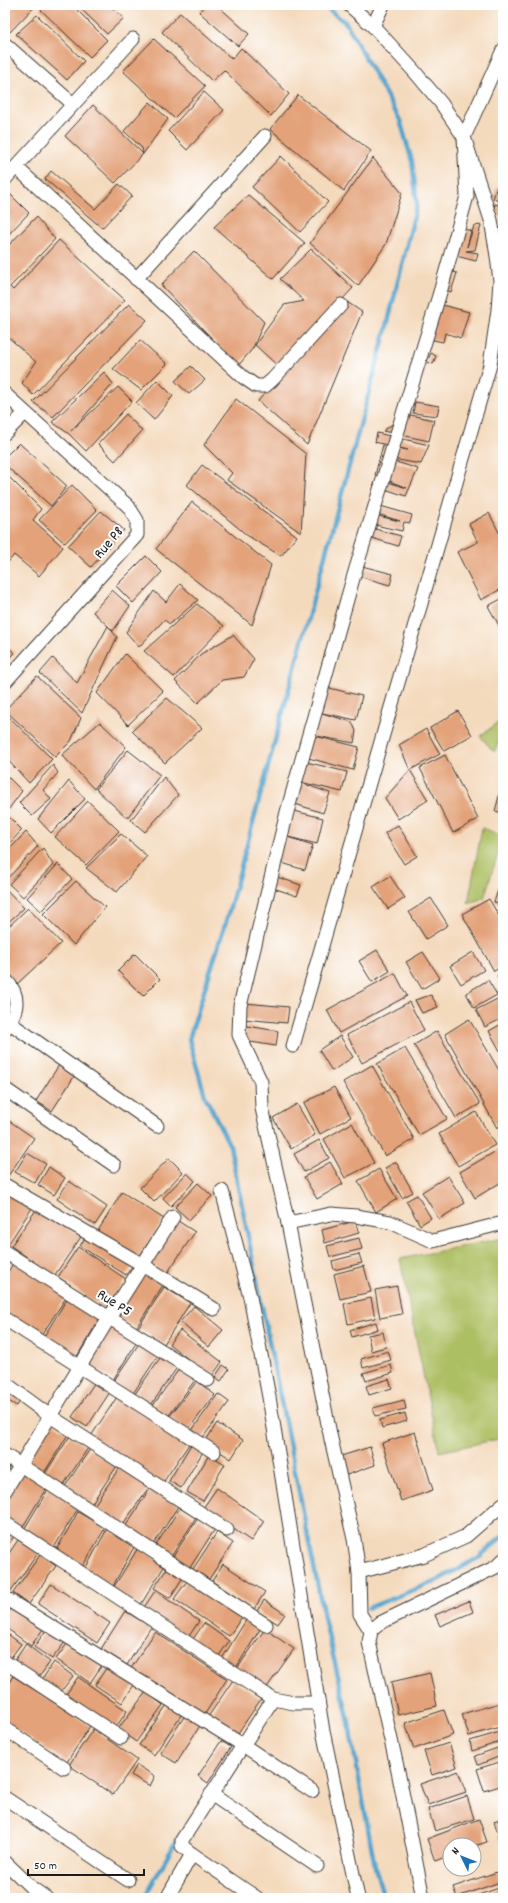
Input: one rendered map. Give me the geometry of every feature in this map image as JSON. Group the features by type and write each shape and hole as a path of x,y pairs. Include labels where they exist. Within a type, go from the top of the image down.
{"street":[{"path":"293,1046 490,365 498,310 500,282 498,256 491,220 464,138 441,103 373,26 349,5"},
{"path":"373,26 383,5"},
{"path":"5,179 133,39"},
{"path":"5,44 73,104"},
{"path":"371,1631 360,1614 360,1572 354,1539 331,1439 288,1223 262,1108 261,1082 238,1035 240,1006 289,805 467,196 464,138 503,50"},
{"path":"136,279 265,136"},
{"path":"16,167 243,377 256,386 265,386 272,380 341,305"},
{"name":"Rue P8","path":"5,394 128,506 137,520 137,534 5,682"},
{"path":"5,433 25,412"},
{"path":"5,980 13,987 17,998 7,1026 157,1126"},
{"path":"5,1088 114,1165"},
{"path":"5,1185 214,1309"},
{"path":"222,1190 250,1297 269,1397 318,1703 358,1898"},
{"path":"288,1223 331,1214 356,1216 390,1222 433,1241 503,1223"},
{"path":"5,1491 109,1318 173,1217"},
{"name":"Rue P5","path":"5,1252 208,1380"},
{"path":"5,1318 214,1452"},
{"path":"5,1382 50,1416 227,1530"},
{"path":"5,1455 266,1625"},
{"path":"360,1572 424,1555 466,1536 503,1504"},
{"path":"5,1523 273,1699 294,1703 318,1703"},
{"path":"423,1898 398,1771 369,1642 371,1631 380,1623 496,1567 503,1560"},
{"path":"5,1598 242,1745 312,1791"},
{"path":"5,1662 121,1738"},
{"path":"257,1898 192,1854 182,1846 182,1840 273,1699"},
{"path":"5,1729 64,1768"},
{"path":"211,1794 317,1866"},
{"path":"5,1798 128,1880"},
{"path":"167,1898 192,1854"},
{"path":"5,1862 32,1888 46,1898"}],"green space":[{"path":"503,719 503,733 494,752 480,736"},
{"path":"482,828 503,836 503,838 484,898 468,903"},
{"path":"503,1238 503,1438 439,1452 400,1259"}],"building":[{"path":"5,5 36,5 10,32 5,27"},
{"path":"43,5 72,5 107,40 90,57 40,9"},
{"path":"77,5 109,5 124,18 107,34"},
{"path":"205,5 217,5 249,34 238,46 199,12"},
{"path":"180,13 232,59 241,48 289,94 271,116 224,70 212,81 162,32"},
{"path":"37,15 84,61 67,80 16,34"},
{"path":"154,39 205,86 174,118 123,71"},
{"path":"204,92 224,110 187,150 168,131"},
{"path":"298,95 371,151 344,191 270,129"},
{"path":"150,102 168,119 143,154 142,148 124,131"},
{"path":"93,105 143,154 115,183 65,136"},
{"path":"281,156 328,202 300,232 252,187"},
{"path":"373,158 402,193 386,244 358,286 310,243"},
{"path":"503,162 503,173 500,172"},
{"path":"51,171 95,209 119,184 132,196 102,228 45,179"},
{"path":"497,187 503,188 503,202 493,199"},
{"path":"10,194 29,213 5,238 5,199"},
{"path":"248,195 305,243 273,279 214,227"},
{"path":"495,204 503,206 503,215 492,212"},
{"path":"36,217 55,239 10,287 13,290 59,240 125,300 33,395 22,383 36,362 7,336 5,338 5,249"},
{"path":"481,225 475,250 466,251 478,253 476,261 452,255 461,228 471,231 467,247 474,226"},
{"path":"311,249 353,288 279,367 255,345 284,305 304,301 280,279"},
{"path":"194,251 264,322 253,348 238,366 161,285"},
{"path":"448,271 457,273 451,292 442,289"},
{"path":"347,302 362,312 307,445 258,401"},
{"path":"431,302 469,312 461,338 445,333 443,342 424,338"},
{"path":"129,304 147,320 53,417 33,402"},
{"path":"140,340 167,364 141,390 113,369"},
{"path":"431,353 436,356 433,364 427,362"},
{"path":"191,366 205,380 189,394 175,381"},
{"path":"104,372 113,384 71,431 118,387 132,401 86,451 69,434 52,422"},
{"path":"157,380 173,396 154,420 136,403"},
{"path":"236,399 306,454 301,533 227,480 232,473 204,445"},
{"path":"415,402 439,406 437,416 413,413"},
{"path":"126,414 142,431 115,461 98,444"},
{"path":"406,414 434,420 429,441 383,431"},
{"path":"377,433 429,445 421,464 381,457 418,469 406,496 373,485 378,479 407,488 375,475 383,445 408,450 375,442"},
{"path":"19,443 67,486 51,506 5,465 5,457"},
{"path":"202,465 297,536 281,556 248,536 187,485"},
{"path":"5,473 41,509 33,520 63,547 39,576 14,555 5,566 5,506 7,503 5,502"},
{"path":"72,485 97,510 65,543 39,520"},
{"path":"192,502 271,565 252,625 156,549"},
{"path":"373,504 412,515 410,523 404,522 402,531 366,523 369,514 400,521 371,512"},
{"path":"101,511 124,530 91,567 68,546"},
{"path":"489,513 503,540 503,588 481,600 457,552 478,542 469,524"},
{"path":"364,526 401,536 398,546 362,535"},
{"path":"146,556 162,572 133,603 116,586"},
{"path":"354,564 393,574 390,585 351,574"},
{"path":"180,584 198,600 170,624 164,620 139,647 126,632 154,591 166,602"},
{"path":"112,590 130,606 113,631 93,612"},
{"path":"503,598 503,625 500,627 488,606"},
{"path":"197,604 224,626 174,677 144,651"},
{"path":"108,626 117,637 82,713 40,673 53,658 77,683"},
{"path":"233,635 254,659 244,677 222,680 198,703 175,681 201,654"},
{"path":"5,645 15,653 5,663"},
{"path":"125,654 163,691 128,725 97,693"},
{"path":"37,676 81,718 71,741 55,757 5,710"},
{"path":"317,685 362,696 356,720 322,713 352,722 356,731 354,743 311,735 359,747 353,770 301,756"},
{"path":"167,698 202,728 165,763 132,731"},
{"path":"458,711 472,735 444,751 430,728"},
{"path":"5,713 52,759 29,783 5,757"},
{"path":"100,722 126,747 94,789 62,755"},
{"path":"426,729 440,754 410,770 399,745"},
{"path":"128,750 160,775 127,818 96,789"},
{"path":"445,755 478,819 453,833 420,768"},
{"path":"298,760 347,772 342,792 296,781 330,793 323,813 286,801"},
{"path":"53,765 58,773 43,790 51,799 32,816 19,803"},
{"path":"410,770 428,800 398,819 385,798"},
{"path":"5,774 22,791 8,810 5,806"},
{"path":"164,777 178,795 145,832 131,820"},
{"path":"69,781 85,799 51,833 38,819"},
{"path":"501,789 503,790 503,813 495,811"},
{"path":"88,801 119,831 86,865 55,837"},
{"path":"286,809 323,818 317,844 284,836 313,845 305,870 272,860"},
{"path":"5,813 22,830 5,848"},
{"path":"398,825 417,856 404,864 385,833"},
{"path":"26,832 38,846 6,880 5,854"},
{"path":"121,834 147,856 117,892 86,868"},
{"path":"43,848 53,865 23,897 9,884"},
{"path":"58,864 72,879 41,911 27,898"},
{"path":"503,875 503,904 494,902"},
{"path":"274,876 301,885 297,896 270,887"},
{"path":"390,876 405,898 388,909 373,887"},
{"path":"76,881 105,907 74,945 43,914"},
{"path":"5,888 24,908 5,925"},
{"path":"431,898 448,925 426,939 409,912"},
{"path":"489,899 503,923 503,966 494,971 462,914"},
{"path":"28,908 61,943 17,984 5,973 5,930"},
{"path":"377,950 390,971 372,982 359,961"},
{"path":"423,952 440,978 422,989 406,962"},
{"path":"473,952 484,970 461,984 450,966"},
{"path":"135,954 160,979 143,996 118,971"},
{"path":"503,972 503,986 497,976"},
{"path":"395,973 407,996 339,1033 327,1010"},
{"path":"488,980 497,995 474,1008 466,993"},
{"path":"431,995 438,1007 422,1013 415,1000"},
{"path":"503,996 503,1018 485,1027 476,1010"},
{"path":"5,998 10,1002 5,1010"},
{"path":"409,1002 424,1030 362,1063 347,1035"},
{"path":"245,1003 289,1007 287,1023 243,1019"},
{"path":"469,1019 503,1077 503,1124 497,1128 445,1034"},
{"path":"503,1023 503,1056 489,1031"},
{"path":"247,1026 278,1031 276,1046 244,1041"},
{"path":"437,1031 480,1104 456,1118 414,1045"},
{"path":"340,1036 353,1057 332,1071 319,1050"},
{"path":"405,1048 447,1119 419,1135 377,1064"},
{"path":"59,1065 75,1075 52,1111 36,1101"},
{"path":"372,1065 414,1139 385,1156 343,1082"},
{"path":"334,1087 351,1117 320,1134 304,1103"},
{"path":"297,1104 315,1135 291,1149 273,1118"},
{"path":"476,1112 495,1145 458,1166 439,1134"},
{"path":"5,1118 34,1138 8,1176 5,1174"},
{"path":"352,1123 374,1163 345,1178 324,1139"},
{"path":"319,1140 329,1158 304,1172 294,1154"},
{"path":"498,1150 503,1159 503,1181 475,1198 460,1172"},
{"path":"27,1153 46,1164 35,1183 15,1172"},
{"path":"169,1158 183,1172 154,1202 140,1188"},
{"path":"330,1162 343,1184 317,1199 304,1177"},
{"path":"396,1162 413,1192 402,1198 385,1168"},
{"path":"49,1167 65,1178 54,1195 38,1185"},
{"path":"379,1169 397,1199 376,1212 358,1181"},
{"path":"187,1173 195,1181 171,1206 163,1198"},
{"path":"448,1176 465,1203 439,1219 422,1192"},
{"path":"69,1181 107,1207 95,1225 57,1199"},
{"path":"198,1183 212,1196 189,1220 175,1207"},
{"path":"5,1190 32,1208 7,1246 5,1245"},
{"path":"122,1192 164,1219 137,1260 96,1234"},
{"path":"417,1195 431,1218 420,1225 406,1201"},
{"path":"38,1207 81,1237 54,1276 11,1246"},
{"path":"175,1219 195,1232 166,1275 146,1262"},
{"path":"355,1221 359,1233 325,1243 322,1230"},
{"path":"86,1236 133,1265 126,1275 80,1246"},
{"path":"359,1238 362,1249 330,1257 327,1246"},
{"path":"78,1247 126,1279 106,1309 58,1277"},
{"path":"359,1254 362,1263 334,1270 332,1261"},
{"path":"5,1258 10,1261 5,1270"},
{"path":"14,1262 67,1296 41,1336 5,1312 5,1277"},
{"path":"364,1266 371,1292 340,1299 334,1274"},
{"path":"142,1272 163,1285 136,1328 114,1315"},
{"path":"397,1286 402,1314 380,1318 375,1290"},
{"path":"164,1287 190,1303 164,1344 138,1328"},
{"path":"371,1298 375,1318 348,1324 344,1304"},
{"path":"67,1299 100,1318 76,1358 43,1338"},
{"path":"194,1306 223,1330 209,1347 180,1322"},
{"path":"376,1322 378,1329 352,1337 350,1330"},
{"path":"110,1323 138,1340 113,1380 85,1363"},
{"path":"180,1330 222,1362 211,1377 169,1344"},
{"path":"383,1332 386,1347 371,1351 368,1335"},
{"path":"140,1342 159,1354 132,1395 113,1382"},
{"path":"388,1351 391,1360 363,1368 361,1359"},
{"path":"162,1355 178,1366 151,1405 135,1394"},
{"path":"223,1365 229,1369 221,1381 215,1377"},
{"path":"391,1365 393,1373 366,1381 363,1373"},
{"path":"179,1369 195,1380 167,1418 152,1407"},
{"path":"389,1379 392,1388 369,1395 366,1386"},
{"path":"197,1381 215,1395 187,1431 169,1417"},
{"path":"95,1382 110,1392 87,1427 72,1417"},
{"path":"5,1388 22,1398 17,1406 5,1399"},
{"path":"218,1394 229,1402 201,1440 190,1433"},
{"path":"117,1397 189,1444 162,1484 91,1436"},
{"path":"404,1400 406,1409 375,1416 373,1408"},
{"path":"405,1413 407,1421 382,1428 380,1420"},
{"path":"51,1422 69,1433 42,1476 24,1464"},
{"path":"217,1423 243,1440 231,1459 205,1442"},
{"path":"415,1432 433,1490 401,1501 382,1443"},
{"path":"70,1436 88,1448 62,1487 44,1475"},
{"path":"192,1443 204,1450 181,1488 169,1481"},
{"path":"370,1447 375,1465 344,1476 338,1457"},
{"path":"90,1449 117,1466 90,1506 64,1488"},
{"path":"209,1455 225,1464 203,1501 187,1492"},
{"path":"5,1461 11,1465 5,1473"},
{"path":"120,1467 149,1487 121,1527 93,1507"},
{"path":"20,1470 47,1487 22,1528 5,1518 5,1495"},
{"path":"151,1487 179,1505 153,1545 125,1527"},
{"path":"49,1488 79,1507 53,1549 23,1531"},
{"path":"217,1488 264,1521 251,1541 203,1508"},
{"path":"180,1508 196,1518 170,1558 154,1548"},
{"path":"78,1512 105,1528 81,1569 54,1554"},
{"path":"198,1518 215,1529 189,1569 172,1558"},
{"path":"107,1529 135,1545 113,1586 84,1571"},
{"path":"5,1531 14,1536 5,1551"},
{"path":"217,1532 233,1543 209,1579 193,1569"},
{"path":"18,1540 38,1553 10,1592 5,1589 5,1559"},
{"path":"138,1548 165,1565 140,1606 112,1590"},
{"path":"40,1555 56,1566 29,1604 13,1593"},
{"path":"223,1564 265,1592 254,1609 212,1581"},
{"path":"168,1567 183,1577 170,1598 154,1588"},
{"path":"187,1581 242,1617 229,1636 174,1599"},
{"path":"51,1584 110,1623 97,1643 38,1604"},
{"path":"155,1591 199,1621 187,1639 143,1609"},
{"path":"264,1600 285,1614 278,1624 257,1611"},
{"path":"469,1601 473,1612 440,1626 435,1615"},
{"path":"8,1603 43,1629 31,1646 5,1627 5,1607"},
{"path":"125,1611 151,1627 127,1665 101,1649"},
{"path":"248,1617 262,1626 234,1671 220,1662"},
{"path":"204,1623 229,1641 216,1660 191,1642"},
{"path":"47,1629 65,1642 52,1659 34,1647"},
{"path":"265,1629 294,1649 265,1690 236,1670"},
{"path":"5,1632 21,1644 9,1660 5,1658"},
{"path":"155,1632 227,1679 203,1717 130,1670"},
{"path":"69,1641 102,1665 90,1683 56,1659"},
{"path":"26,1644 50,1662 37,1680 13,1663"},
{"path":"54,1662 73,1676 59,1694 41,1681"},
{"path":"107,1667 134,1685 122,1703 95,1685"},
{"path":"5,1669 9,1672 5,1678"},
{"path":"430,1673 437,1706 398,1715 391,1682"},
{"path":"13,1676 90,1726 67,1762 5,1723 5,1689"},
{"path":"78,1677 127,1711 114,1730 65,1696"},
{"path":"233,1680 261,1699 236,1736 208,1717"},
{"path":"146,1692 163,1705 136,1742 118,1729"},
{"path":"503,1702 503,1726 469,1736 462,1714"},
{"path":"167,1705 181,1715 154,1755 139,1745"},
{"path":"444,1710 453,1735 414,1749 405,1723"},
{"path":"186,1714 201,1724 176,1763 160,1753"},
{"path":"93,1729 137,1760 113,1795 69,1765"},
{"path":"503,1731 503,1741 472,1751 470,1741"},
{"path":"221,1741 231,1747 208,1783 198,1776"},
{"path":"449,1743 457,1767 432,1775 424,1751"},
{"path":"503,1746 503,1755 478,1765 475,1756"},
{"path":"503,1761 503,1785 484,1791 477,1769"},
{"path":"137,1765 155,1776 150,1786 131,1775"},
{"path":"458,1771 466,1792 428,1805 420,1784"},
{"path":"467,1796 474,1819 435,1831 428,1809"},
{"path":"503,1818 503,1829 497,1831 494,1821"},
{"path":"479,1819 487,1842 482,1844 482,1837 442,1837 442,1858 435,1861 427,1839"},
{"path":"503,1834 503,1844 501,1844 498,1836"},
{"path":"497,1872 500,1882 457,1897 453,1887"},
{"path":"502,1887 503,1895 494,1898 469,1898"}],"waterway":[{"path":"323,5 346,23 400,120 412,161 417,204 388,322 228,915 189,1039 205,1096 230,1146 325,1622 347,1713 375,1867 384,1898"},
{"path":"368,1608 436,1581 478,1558 503,1536"},
{"path":"144,1898 178,1838"}]}
